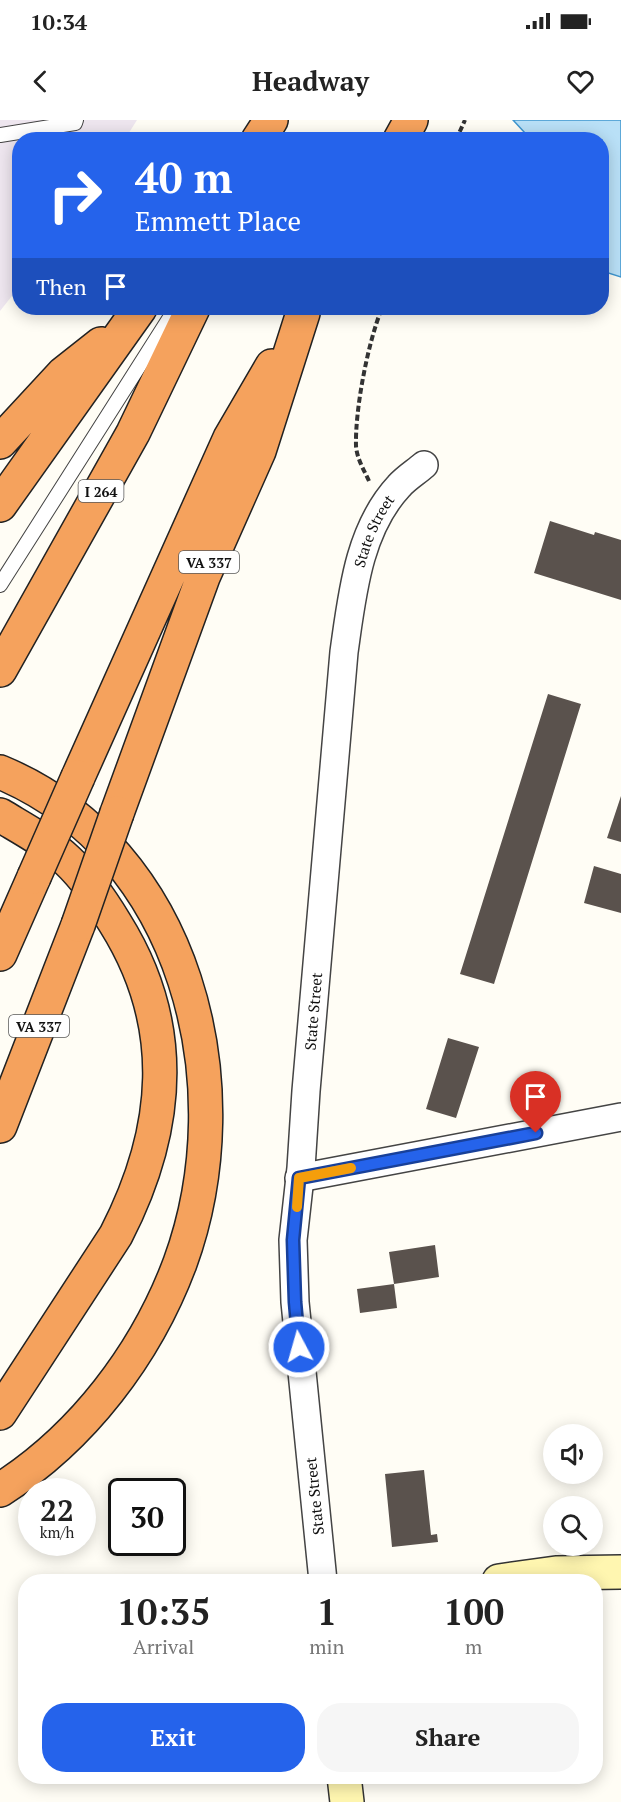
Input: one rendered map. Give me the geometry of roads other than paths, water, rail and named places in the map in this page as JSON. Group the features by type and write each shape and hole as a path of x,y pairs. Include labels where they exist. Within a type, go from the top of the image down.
{"highway":[{"path":"0,442 63,374 134,315"},
{"path":"0,505 134,315"},
{"name":"I 264","path":"0,670 133,434 190,315"},
{"path":"0,954 186,531 230,438 302,315"},
{"name":"VA 337","path":"0,1126 78,925 203,577 259,451 303,315"},
{"path":"0,772 64,808 96,835 140,886 159,918 177,957 191,1004 204,1070 205,1117 201,1175 189,1234 166,1296 152,1324 103,1399 42,1459 0,1490"},
{"path":"0,815 32,834 67,861 96,892 140,970 153,1012 160,1076 155,1130 147,1164 128,1213 0,1413"}],"street":[{"name":"State Street","path":"322,1574 295,1302 293,1240 344,652 354,587 363,549 382,508 399,485 424,465"},
{"path":"299,1178 621,1117"},
{"path":"549,1574 621,1572"},
{"path":"345,1784 347,1802"}],"lane":[{"path":"19,132 75,123 76,120"},
{"path":"0,585 172,315"}],"water":[{"path":"513,120 621,120 621,277 609,273 609,132 524,132"}]}
